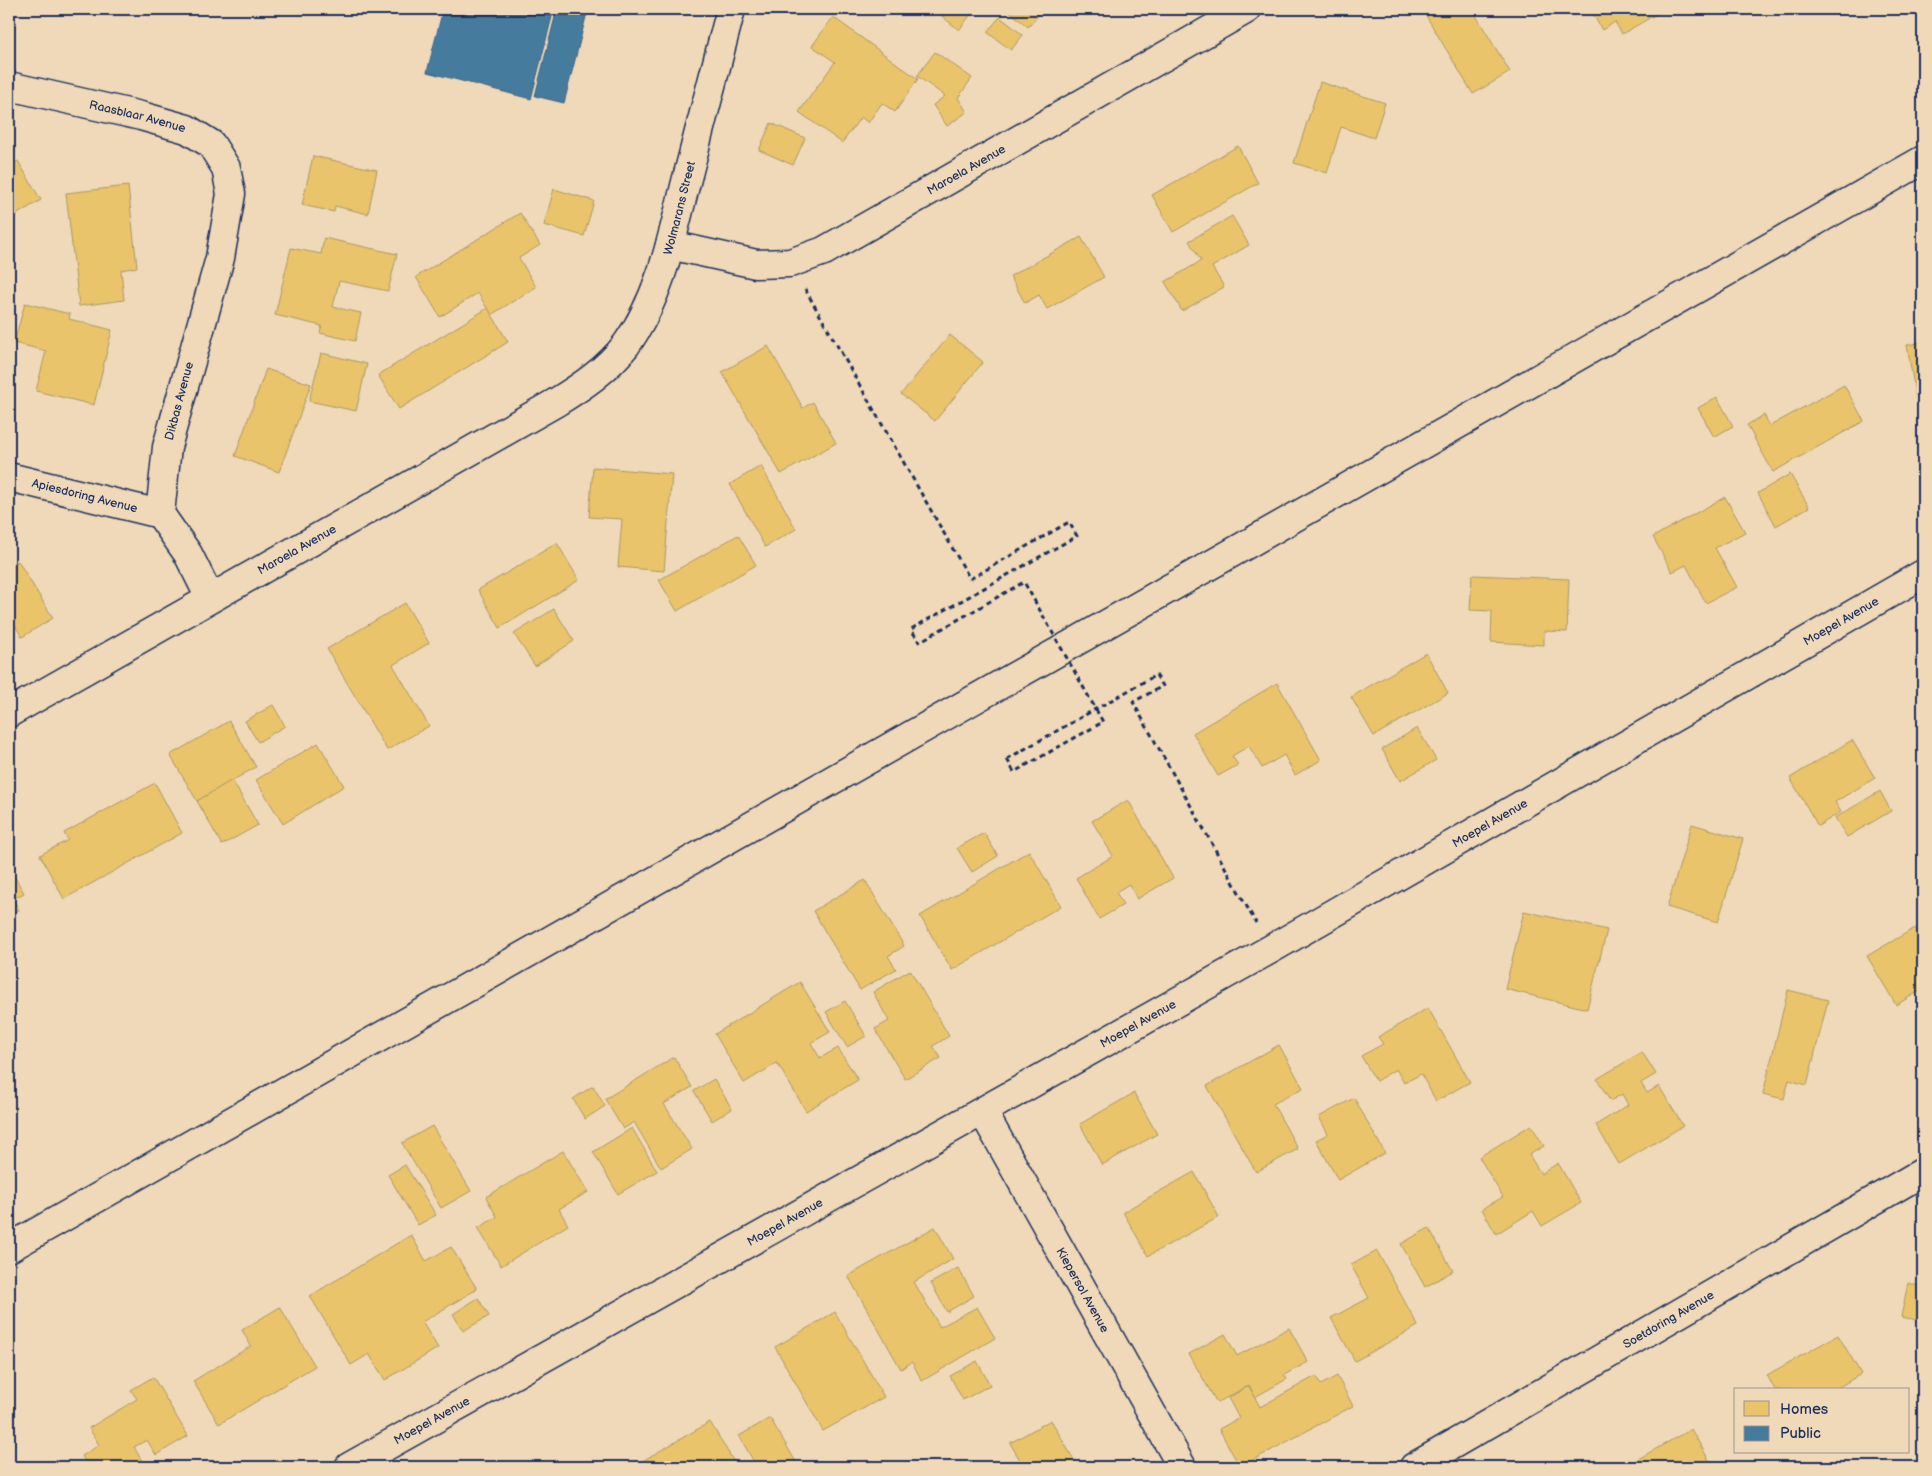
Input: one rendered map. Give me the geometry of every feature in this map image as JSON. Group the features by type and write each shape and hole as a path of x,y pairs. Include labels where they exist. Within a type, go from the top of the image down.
{"main road":[{"name":"Wolmarans Street","path":"584,385 607,366 626,345 647,308 670,245 731,9"},
{"name":"Maroela Avenue","path":"670,245 756,264 790,263 824,251 1247,9"},
{"name":"Raasblaar Avenue","path":"9,86 141,116 187,129 211,144 226,168 231,194"},
{"path":"9,1248 1923,160"},
{"name":"Dikbas Avenue","path":"160,514 167,447 220,258 231,194"},
{"name":"Maroela Avenue","path":"9,713 584,385"},
{"name":"Apiesdoring Avenue","path":"9,477 160,514"},
{"path":"160,514 188,554 210,598"},
{"name":"Moepel Avenue","path":"349,1467 1271,949 1923,574"},
{"name":"Kiepersol Avenue","path":"983,1112 1182,1467"},
{"name":"Soetdoring Avenue","path":"1414,1467 1923,1172"}],"path":[{"path":"790,263 970,579 1070,522 1077,536 911,629 918,642 1024,582 1093,704 1098,713 1102,722 1014,772 1006,759 1090,712 1098,707 1156,675 1163,686 1133,702 1271,949"}],"building: Homes":[{"path":"933,9 975,9 959,30"},
{"path":"1007,9 1044,9 1028,27"},
{"path":"1422,9 1472,9 1510,72 1473,94"},
{"path":"1590,9 1665,9 1622,34 1615,22 1602,30"},
{"path":"833,17 918,79 895,112 882,103 868,123 861,117 842,143 799,112 835,62 812,46"},
{"path":"1000,17 1023,35 1011,50 987,32"},
{"path":"935,52 972,78 958,98 967,112 947,126 933,105 945,96 917,76"},
{"path":"1320,82 1385,103 1374,138 1341,127 1327,173 1294,163"},
{"path":"771,123 805,138 793,165 759,150"},
{"path":"1238,146 1258,183 1173,232 1152,195"},
{"path":"313,156 377,170 368,214 335,206 334,212 302,205"},
{"path":"18,161 41,200 9,219 9,166"},
{"path":"128,186 137,267 121,270 124,300 79,306 66,193"},
{"path":"554,189 594,201 584,236 544,225"},
{"path":"520,213 540,245 519,258 536,287 491,315 478,293 440,317 416,277"},
{"path":"1232,216 1249,245 1212,267 1224,287 1182,311 1165,282 1201,261 1189,241"},
{"path":"1081,237 1104,277 1047,309 1039,295 1025,303 1010,276"},
{"path":"324,238 397,254 388,291 339,281 333,307 361,313 355,341 320,333 322,326 275,315 291,248 321,254"},
{"path":"25,303 70,314 69,319 112,330 94,405 36,391 46,351 14,343"},
{"path":"488,308 508,342 399,409 378,375"},
{"path":"950,335 983,362 935,421 901,394"},
{"path":"1923,342 1923,397 1916,398 1907,345"},
{"path":"768,346 803,408 813,402 836,443 781,474 722,372"},
{"path":"321,353 367,364 356,411 309,401"},
{"path":"266,369 311,384 279,472 235,456"},
{"path":"1844,385 1864,421 1773,472 1747,425 1764,415 1770,426"},
{"path":"1717,397 1733,426 1714,437 1698,408"},
{"path":"1920,407 1923,407 1923,429"},
{"path":"761,466 796,529 765,547 730,484"},
{"path":"593,467 672,474 664,571 618,567 622,519 589,517"},
{"path":"1790,474 1809,507 1776,526 1758,493"},
{"path":"1725,497 1745,532 1715,548 1737,587 1706,603 1686,565 1672,572 1653,537"},
{"path":"738,535 756,565 677,611 659,580"},
{"path":"557,543 579,580 500,628 478,590"},
{"path":"18,561 53,618 22,637 9,615 9,567"},
{"path":"1472,575 1569,579 1567,632 1544,631 1544,645 1491,642 1492,611 1470,610"},
{"path":"405,603 429,643 393,665 429,726 387,750 327,649"},
{"path":"554,609 574,641 535,666 514,634"},
{"path":"1426,653 1448,693 1374,736 1351,697"},
{"path":"1277,683 1321,760 1295,775 1284,755 1262,768 1249,746 1232,756 1238,765 1218,776 1193,733"},
{"path":"273,705 285,726 258,742 245,721"},
{"path":"229,721 256,767 197,801 170,755"},
{"path":"1417,728 1436,760 1400,781 1382,749"},
{"path":"1852,740 1875,778 1835,802 1841,812 1818,826 1790,778"},
{"path":"318,743 344,786 283,824 256,780"},
{"path":"232,780 258,825 222,845 197,801"},
{"path":"155,783 182,833 64,899 40,855 68,840 64,833"},
{"path":"1880,791 1891,811 1847,837 1835,818"},
{"path":"1128,800 1173,878 1137,899 1129,884 1116,892 1123,905 1099,919 1076,878 1113,856 1092,821"},
{"path":"1692,824 1743,839 1718,922 1667,907"},
{"path":"984,833 998,856 972,872 957,848"},
{"path":"1029,851 1061,906 952,970 920,916"},
{"path":"9,867 24,893 13,899 19,910 9,916"},
{"path":"865,880 904,946 888,956 896,969 860,990 813,911"},
{"path":"1524,911 1607,930 1587,1009 1505,989"},
{"path":"1915,928 1923,940 1923,989 1896,1005 1867,956"},
{"path":"910,970 949,1036 933,1046 941,1058 905,1079 875,1029 889,1021 873,992"},
{"path":"800,982 830,1032 811,1043 820,1058 838,1048 858,1080 806,1111 777,1063 744,1083 715,1034"},
{"path":"1788,990 1828,1000 1807,1085 1789,1080 1784,1099 1763,1094"},
{"path":"845,1001 866,1036 847,1047 826,1012"},
{"path":"1428,1008 1470,1082 1436,1101 1421,1074 1404,1083 1396,1069 1376,1081 1361,1056 1383,1044 1378,1037"},
{"path":"1279,1045 1303,1088 1273,1104 1298,1149 1256,1172 1207,1086"},
{"path":"1642,1052 1656,1074 1641,1083 1647,1093 1659,1086 1683,1126 1619,1164 1596,1125 1628,1105 1622,1094 1610,1101 1597,1079"},
{"path":"674,1057 692,1087 664,1104 692,1149 661,1168 634,1122 623,1129 605,1099"},
{"path":"714,1079 732,1109 712,1121 694,1091"},
{"path":"593,1086 605,1106 585,1119 573,1099"},
{"path":"1134,1093 1157,1134 1102,1165 1080,1124"},
{"path":"1354,1098 1385,1153 1338,1180 1316,1140 1328,1134 1319,1117"},
{"path":"1531,1125 1544,1146 1529,1155 1541,1174 1558,1163 1581,1203 1542,1226 1533,1211 1496,1234 1482,1209 1503,1197 1479,1157"},
{"path":"432,1126 471,1191 441,1208 402,1143"},
{"path":"632,1128 657,1171 618,1194 593,1152"},
{"path":"563,1151 588,1192 559,1209 568,1225 501,1266 478,1228 497,1217 486,1197"},
{"path":"405,1165 436,1215 418,1225 388,1175"},
{"path":"1194,1172 1219,1217 1148,1256 1123,1212"},
{"path":"935,1227 953,1259 914,1282 940,1327 977,1307 995,1338 922,1381 912,1362 901,1369 848,1276"},
{"path":"1429,1228 1453,1271 1425,1287 1401,1244"},
{"path":"411,1235 426,1261 451,1247 477,1289 422,1322 438,1348 385,1380 369,1354 351,1365 310,1296"},
{"path":"1377,1251 1418,1326 1355,1361 1331,1318 1369,1298 1351,1265"},
{"path":"958,1268 974,1296 947,1312 931,1283"},
{"path":"1908,1283 1923,1287 1923,1321 1901,1317"},
{"path":"478,1298 489,1316 463,1331 453,1314"},
{"path":"280,1307 315,1366 219,1424 193,1381 251,1346 242,1330"},
{"path":"835,1312 884,1397 823,1431 775,1347"},
{"path":"1289,1328 1308,1362 1284,1375 1287,1379 1255,1397 1249,1385 1217,1403 1189,1354 1225,1334 1237,1356"},
{"path":"1838,1335 1861,1374 1837,1388 1774,1388 1767,1375"},
{"path":"977,1361 990,1385 963,1400 950,1376"},
{"path":"1316,1376 1321,1385 1337,1376 1353,1406 1240,1467 1219,1429 1239,1418 1228,1398 1249,1386 1260,1407"},
{"path":"153,1377 188,1436 156,1455 147,1440 134,1447 143,1463 136,1467 88,1467 82,1456 99,1445 89,1428 137,1399 131,1390"},
{"path":"770,1418 796,1462 786,1467 757,1467 739,1436"},
{"path":"1051,1420 1078,1467 1024,1467 1010,1443"},
{"path":"710,1422 737,1467 632,1467"},
{"path":"1691,1429 1713,1467 1624,1467"}],"building: Public":[{"path":"443,9 554,9 531,99 427,72"},
{"path":"557,9 588,9 564,103 535,96"}]}
